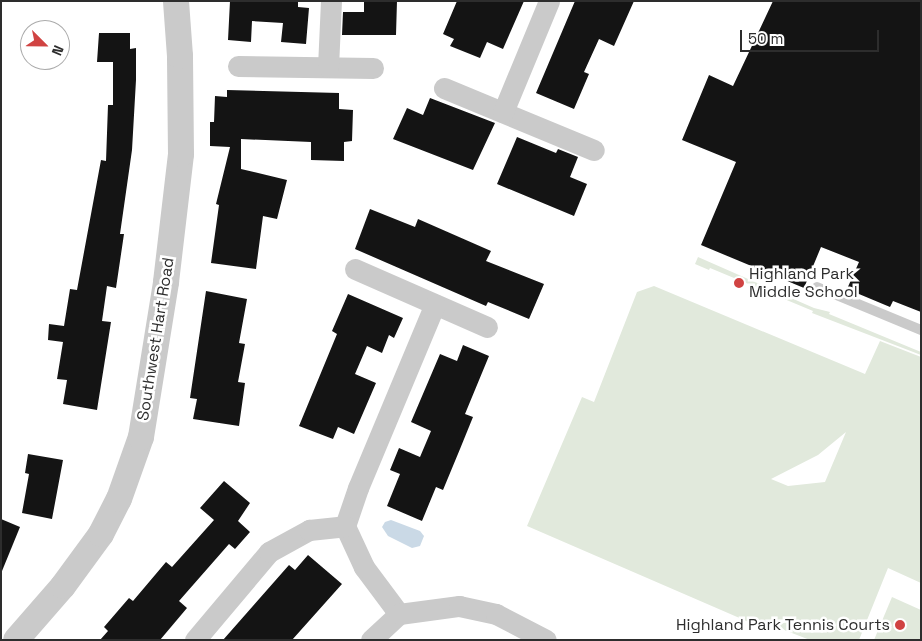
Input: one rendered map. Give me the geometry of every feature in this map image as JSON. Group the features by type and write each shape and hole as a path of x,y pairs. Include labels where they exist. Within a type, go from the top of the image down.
{"street":[{"name":"Southwest Hart Road","path":"16,640 63,586 100,534 126,482 141,437 166,282 181,154 180,56 176,1"},
{"path":"328,68 331,1"},
{"path":"503,112 549,1"},
{"path":"238,66 373,68"},
{"path":"444,88 594,150"},
{"path":"355,269 487,327"},
{"path":"399,614 364,566 345,526 358,488 435,304"},
{"path":"195,640 269,552 309,530 345,526"},
{"path":"371,640 399,614 458,606 496,614 546,640"}],"lane":[{"path":"817,287 921,330"}],"shaded area":[{"path":"698,257 814,308 830,312 829,314 921,352 921,355 812,313 813,311 710,268 709,270 695,264"},
{"path":"654,286 865,374 880,341 921,357 921,583 888,568 859,640 810,640 761,621 758,626 527,526 582,397 594,402 637,292","holes":["846,432 825,482 788,486 771,479 818,455"]},
{"name":"Highland Park Tennis Courts","path":"892,597 921,610 921,640 874,640"}],"water":[{"path":"391,520 420,531 424,536 420,546 412,548 388,536 382,527 385,522"}],"building":[{"path":"230,1 298,1 298,7 309,8 306,44 281,42 283,23 252,21 251,42 228,40"},
{"path":"364,1 397,1 396,35 342,35 343,12 364,12"},
{"path":"457,1 524,1 503,49 487,42 480,58 450,46 454,39 443,34"},
{"path":"575,1 634,1 614,46 599,39 584,72 589,74 574,109 536,93"},
{"path":"773,1 921,1 921,312 893,301 890,307 847,289 859,262 821,247 804,288 701,245 736,162 682,140 709,75 733,86"},
{"path":"99,33 130,33 130,49 136,48 136,80 132,150 120,234 124,234 116,288 107,286 102,321 111,322 97,410 63,404 67,380 57,379 63,342 48,340 49,324 64,326 70,289 77,290 101,160 106,161 108,105 113,105 113,62 97,62"},
{"path":"227,90 339,93 339,109 353,110 352,141 344,142 344,161 311,160 311,142 241,139 241,169 287,180 277,219 263,216 256,269 211,263 219,205 216,204 230,147 210,146 210,122 214,122 215,96 227,97"},
{"path":"430,98 495,123 473,170 393,139 407,108 423,115"},
{"path":"517,137 556,153 558,149 578,157 570,177 587,184 574,216 497,184"},
{"path":"370,209 415,227 418,219 491,251 486,261 544,284 529,319 488,302 486,306 355,249"},
{"path":"206,291 247,299 239,343 245,344 238,382 245,383 239,426 193,419 197,399 190,398"},
{"path":"348,294 403,318 394,338 389,335 382,353 367,346 355,374 376,383 354,434 338,427 333,439 299,426 337,334 332,331"},
{"path":"463,345 489,356 465,414 473,417 443,490 436,487 422,521 387,506 400,474 390,470 399,448 420,457 431,431 411,422 440,354 457,361"},
{"path":"28,454 63,460 52,519 22,513 29,474 25,473"},
{"path":"224,481 250,503 238,521 250,532 235,549 229,544 179,601 187,608 160,640 100,640 108,631 104,627 129,598 133,601 166,562 172,567 214,520 200,508"},
{"path":"1,519 20,527 2,571 1,571"},
{"path":"308,555 342,584 292,640 223,640 289,565 295,570"}],"place":[{"name":"Highland Park Middle School","path":"739,283"},
{"name":"Highland Park Tennis Courts","path":"900,625"}]}
